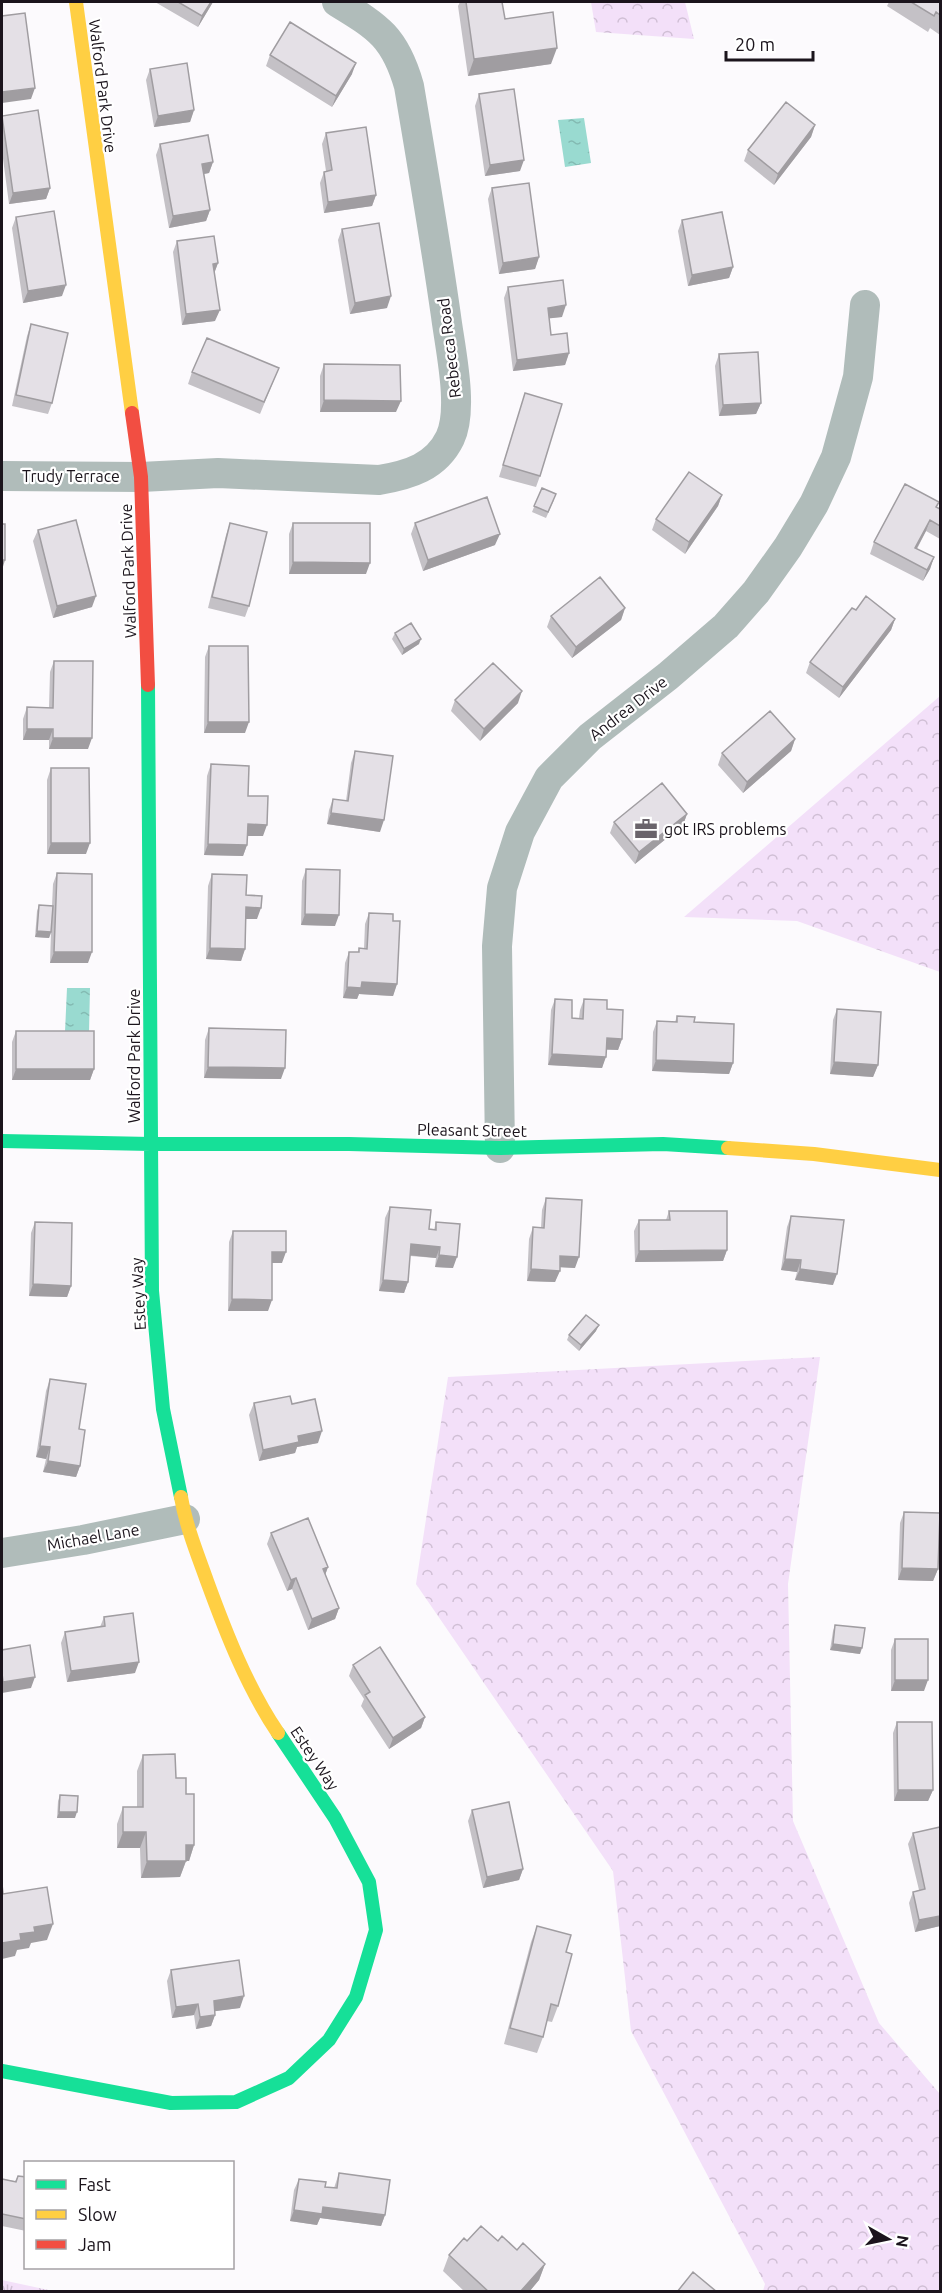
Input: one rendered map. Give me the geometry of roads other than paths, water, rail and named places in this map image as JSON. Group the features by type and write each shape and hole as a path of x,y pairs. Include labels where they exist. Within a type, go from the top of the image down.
{"street":[{"name":"Walford Park Drive","path":"76,2 141,477 147,594 151,1144"},
{"name":"Rebecca Road","path":"141,477 218,473 379,480 404,476 420,470 435,460 451,437 456,394 438,258 409,86 403,65 394,47 382,32 337,2"},
{"name":"Andrea Drive","path":"500,1148 497,946 502,888 520,832 549,778 590,737 668,676 726,626 756,592 788,547 814,504 836,457 858,377 865,304"},
{"name":"Trudy Terrace","path":"2,476 141,477"},
{"name":"Pleasant Street","path":"2,1141 350,1144 500,1148 663,1144 814,1154 940,1170"},
{"name":"Estey Way","path":"2,2071 171,2103 236,2102 289,2078 329,2040 356,1997 376,1930 369,1882 335,1818 263,1711 223,1624 185,1519 163,1409 152,1291 151,1144"},
{"name":"Michael Lane","path":"2,1552 83,1540 185,1519"}],"water":[{"path":"584,118 591,163 565,167 558,120"},
{"path":"67,988 90,988 89,1033 65,1032"}],"place":[{"name":"got IRS problems","path":"646,829"}]}
